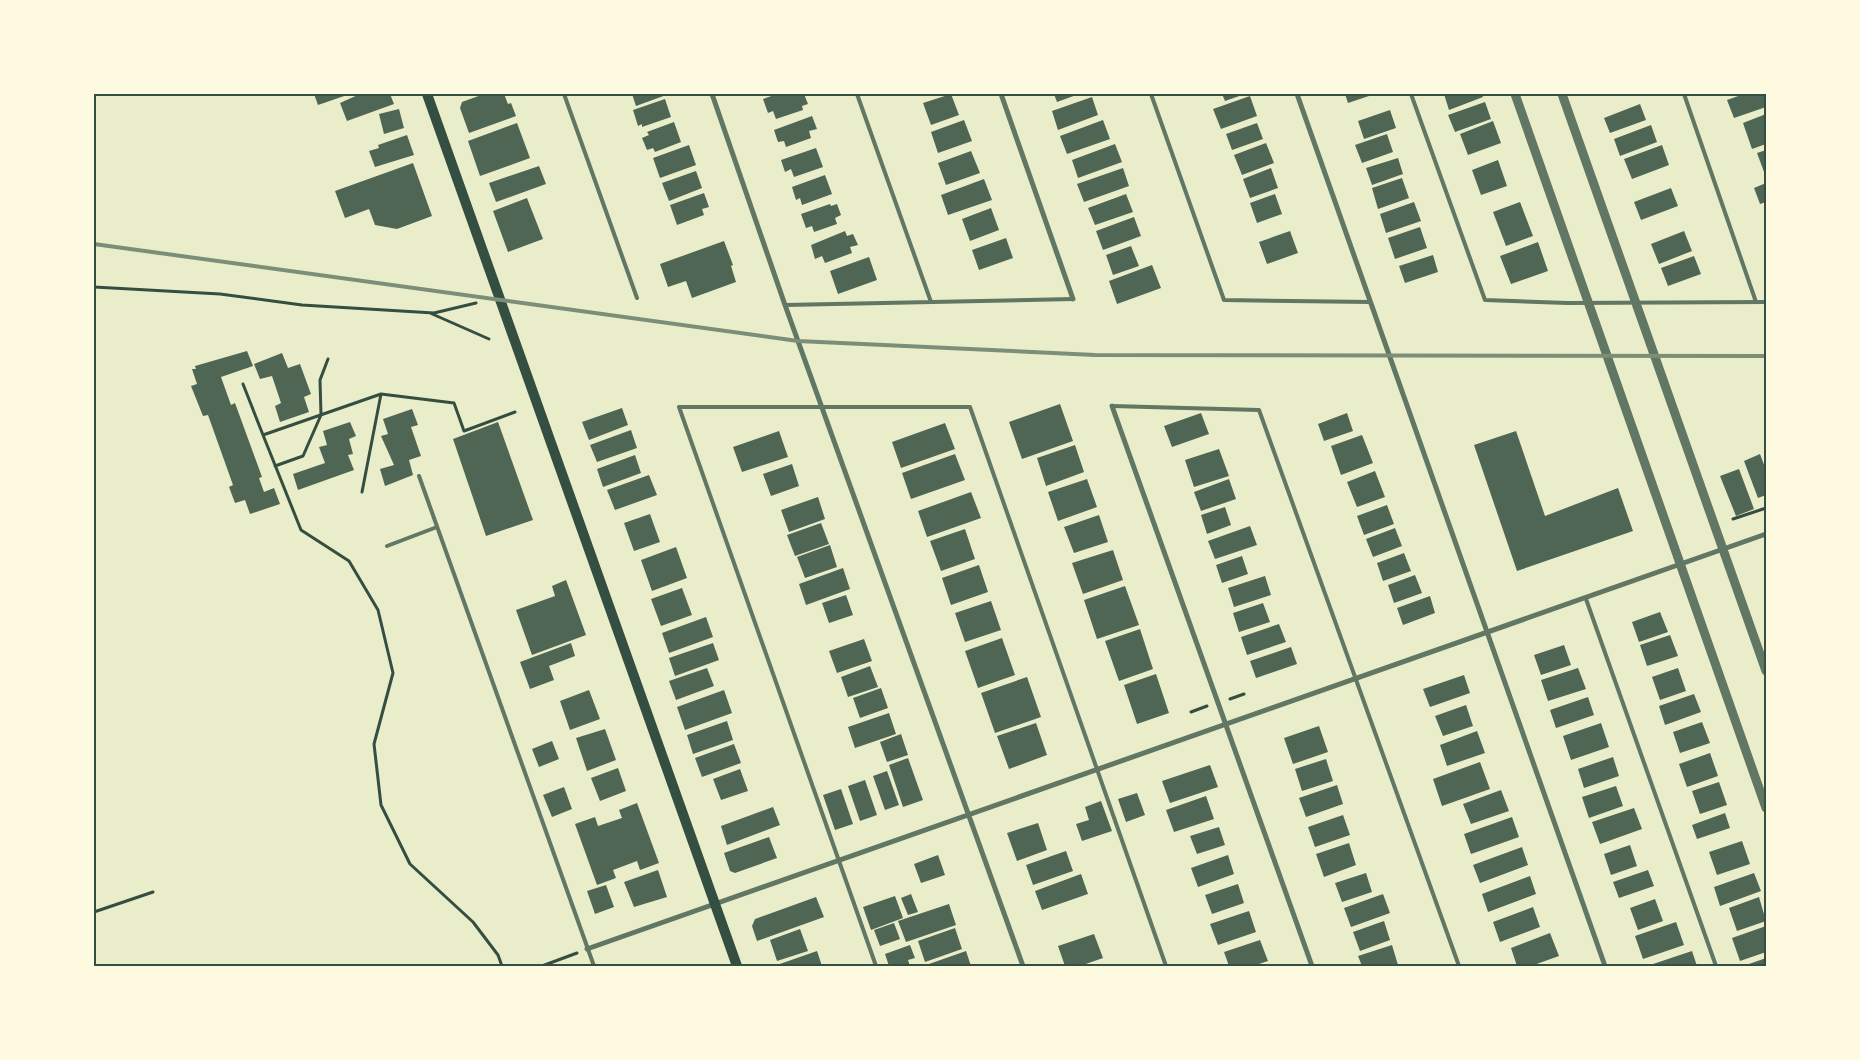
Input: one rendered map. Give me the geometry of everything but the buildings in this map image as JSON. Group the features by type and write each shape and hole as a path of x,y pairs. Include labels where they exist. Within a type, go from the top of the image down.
{"main road":[{"path":"427,94 737,966"}],"street":[{"path":"712,94 785,305 1024,966"},
{"path":"1001,94 1073,299"},
{"path":"1297,94 1605,966"},
{"path":"1515,94 1682,564 1766,808"},
{"path":"1562,94 1766,671"},
{"path":"1112,406 1312,966"},
{"path":"587,949 1355,678 1586,599 1766,534"}],"lane":[{"path":"564,94 638,298"},
{"path":"857,94 931,302"},
{"path":"1151,94 1224,300 1370,302"},
{"path":"1411,94 1485,300 1766,302"},
{"path":"1684,94 1756,302"},
{"path":"785,305 1073,299"},
{"path":"1112,406 1259,410 1459,966"},
{"path":"876,966 679,407 970,407 1166,966"},
{"path":"419,476 594,966"},
{"path":"387,546 437,527"},
{"path":"1586,599 1716,966"}],"path":[{"path":"94,287 220,294 302,305 434,313 476,303"},
{"path":"428,312 489,339"},
{"path":"275,466 303,456 321,415 320,380 328,359"},
{"path":"244,384 301,530 349,562 378,610 393,673 374,744 381,805 410,864 473,922 498,955 502,966"},
{"path":"362,492 381,394"},
{"path":"263,435 381,394 454,403 464,431 515,412"},
{"path":"1733,520 1766,508"},
{"path":"94,912 153,892"},
{"path":"542,966 587,949"}],"railway":[{"path":"94,244 798,341 1095,355 1766,356"}]}
